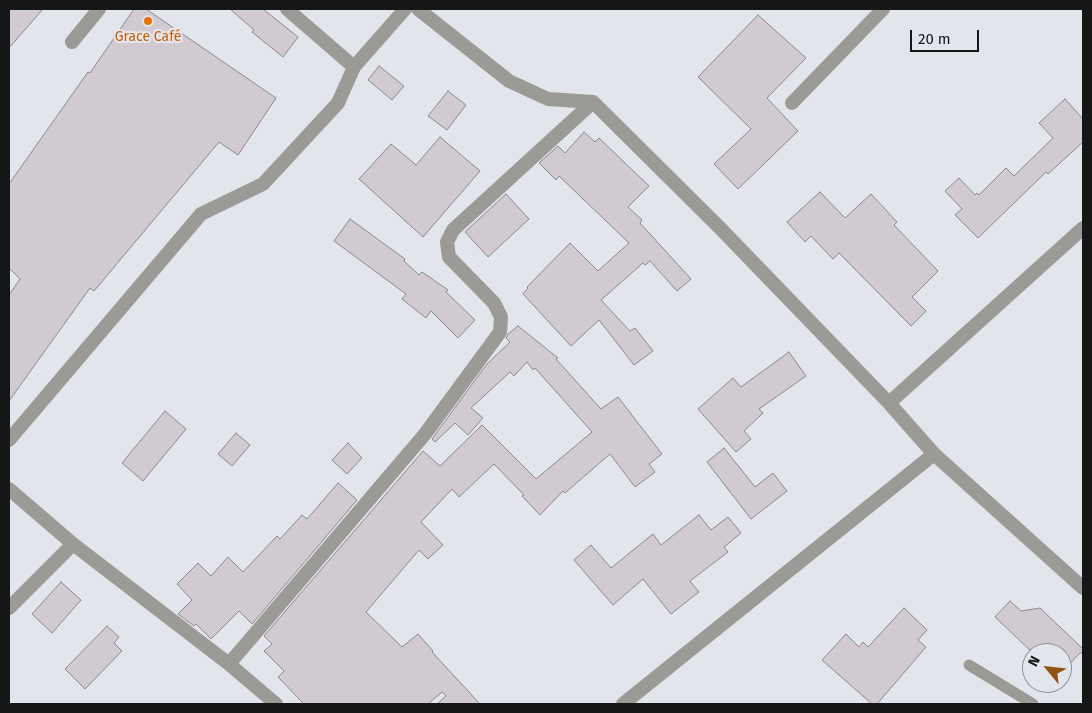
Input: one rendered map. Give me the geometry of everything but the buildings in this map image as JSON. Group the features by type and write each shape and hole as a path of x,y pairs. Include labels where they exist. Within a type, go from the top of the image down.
{"street":[{"path":"72,42 99,9"},
{"path":"287,9 354,67"},
{"path":"9,440 201,214 263,184 338,103 354,67 405,9"},
{"path":"418,9 509,81 548,99 593,102 733,242 889,403 934,454 1083,588"},
{"path":"792,103 884,9"},
{"path":"230,664 425,434 500,332 501,317 494,303 449,257 447,242 453,230 593,102"},
{"path":"889,403 1083,228"},
{"path":"623,704 934,454"},
{"path":"9,489 73,544 230,664 276,704"},
{"path":"9,608 73,544"}],"lane":[{"path":"969,664 1033,704"}],"place":[{"name":"Grace Café","path":"148,21"}]}
